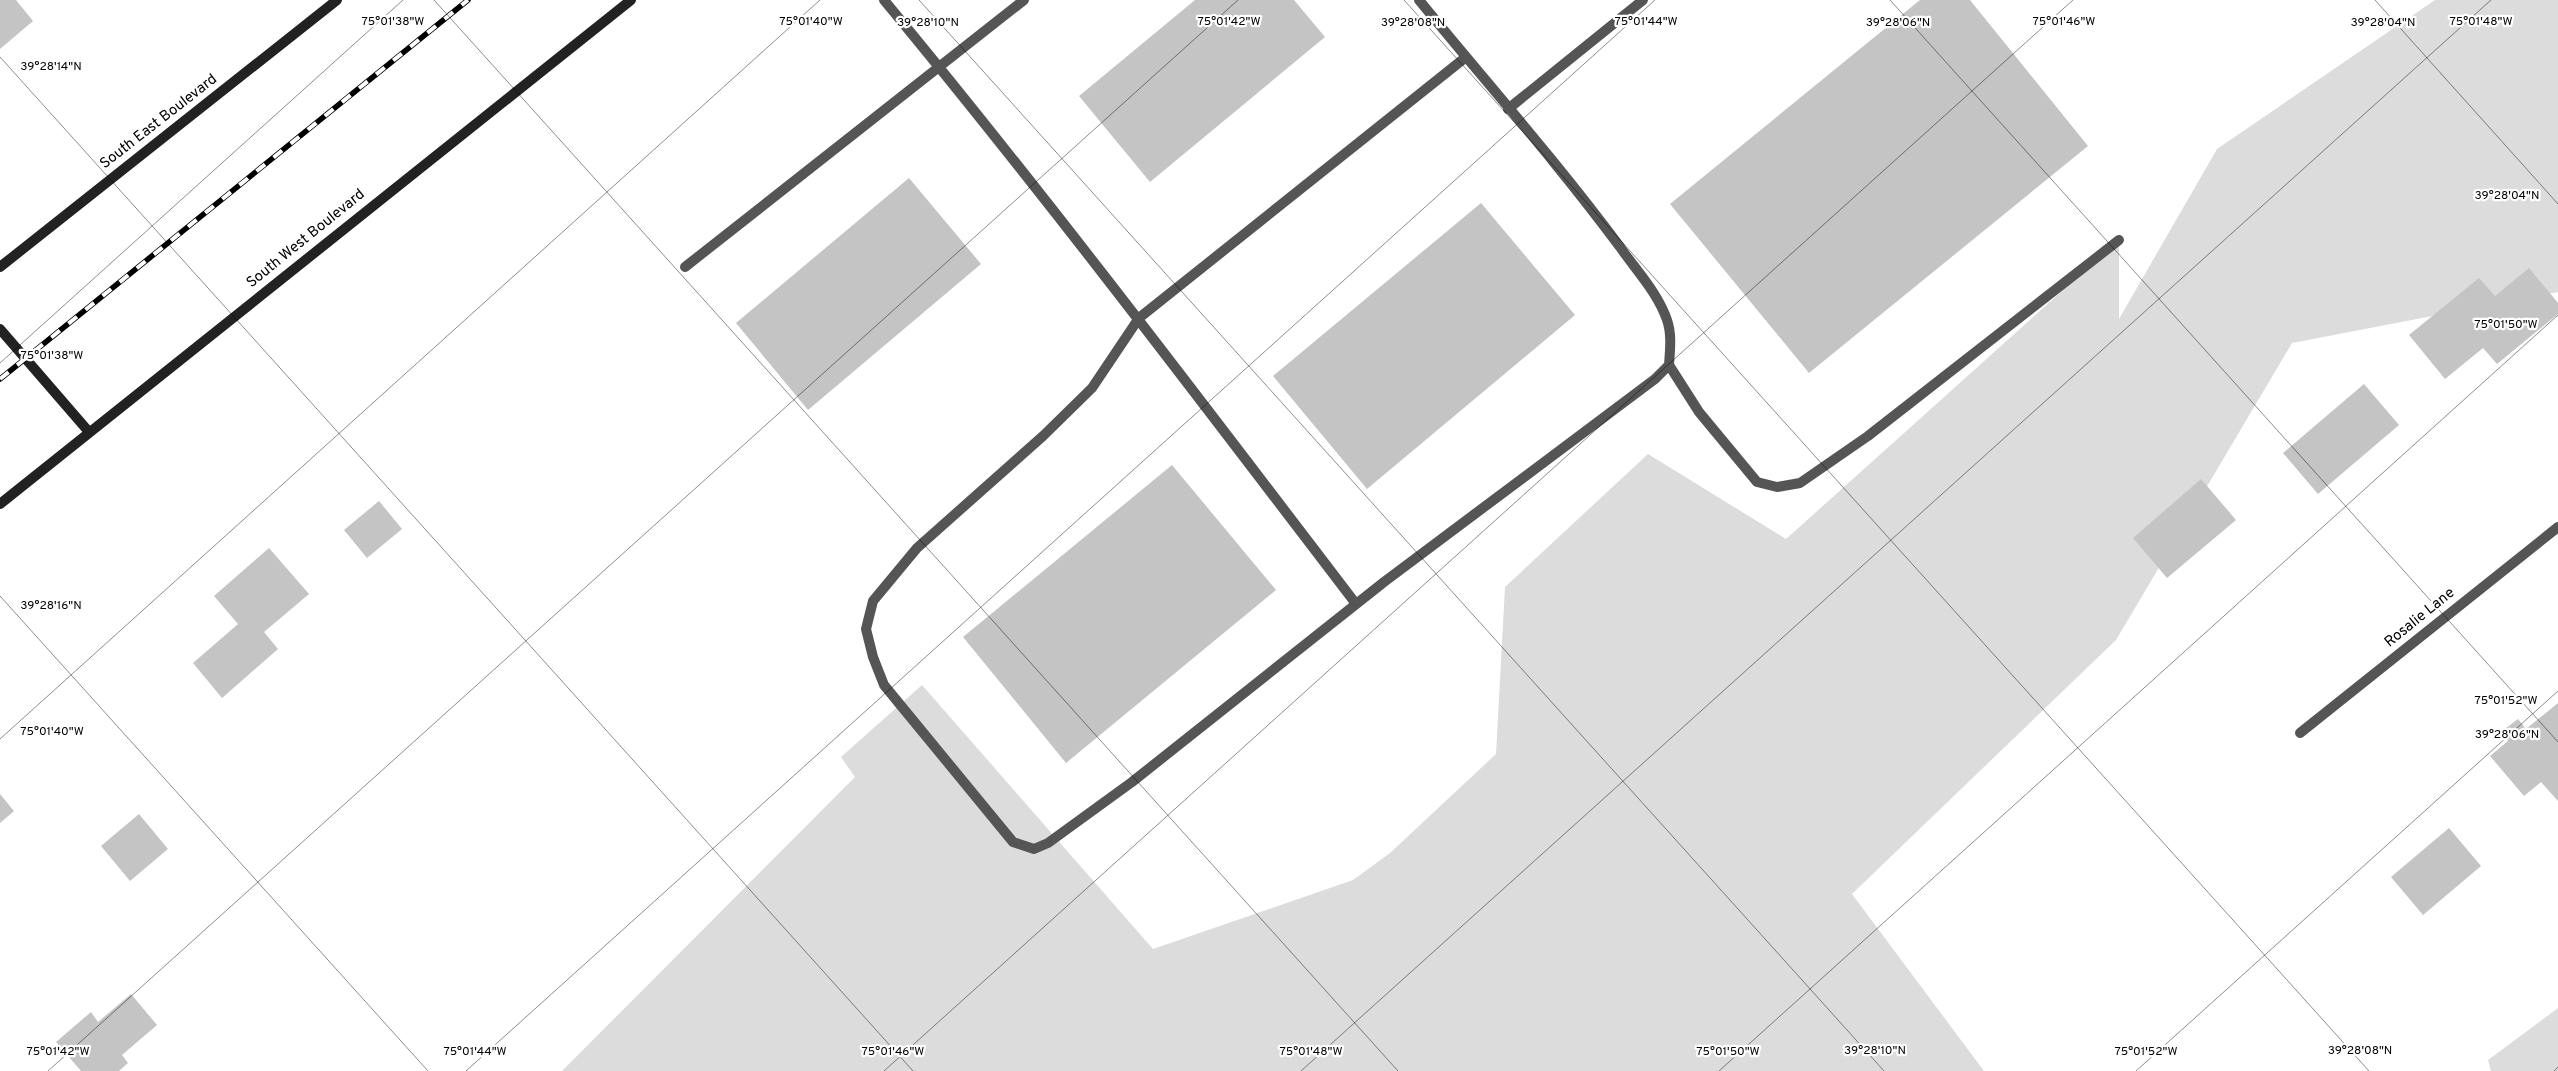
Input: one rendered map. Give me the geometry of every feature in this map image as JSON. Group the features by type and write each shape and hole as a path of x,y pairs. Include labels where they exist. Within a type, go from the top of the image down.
{"main road":[{"name":"South East Boulevard","path":"0,267 338,0"},
{"name":"South West Boulevard","path":"0,504 631,0"},
{"path":"0,329 89,432"}],"street":[{"path":"884,0 1139,318 1356,604"},
{"path":"684,266 1024,0"},
{"path":"1419,0 1599,219 1660,302 1668,321 1669,365 1699,412 1756,482 1778,487 1800,483 1868,436 2119,240"},
{"path":"1508,109 1643,0"},
{"path":"1466,57 1139,318 1092,388 1043,436 917,548 873,601 866,629 873,657 884,685 1013,842 1034,849 1048,843 1132,782 1356,604 1655,379 1669,365"},
{"name":"Rosalie Lane","path":"2300,733 2558,527"}],"shaded area":[{"path":"2435,0 2558,0 2558,292 2292,343 2116,640 1852,894 1984,1071 562,1071 855,777 841,757 922,685 1153,949 1353,880 1390,853 1496,754 1505,587 1648,454 1786,539 2119,240 2119,319 2217,149"},
{"path":"2558,1008 2558,1071 2491,1071 2488,1060"}],"building":[{"path":"0,0 16,0 33,21 0,49"},
{"path":"1195,0 1294,0 1325,37 1150,182 1079,96"},
{"path":"1920,0 1970,0 2088,146 1809,373 1670,204"},
{"path":"909,178 981,264 808,410 736,323"},
{"path":"1481,203 1575,315 1367,489 1273,376"},
{"path":"2529,268 2558,303 2558,314 2497,364 2483,348 2445,379 2409,335 2479,278 2495,296"},
{"path":"2364,384 2399,425 2318,494 2283,453"},
{"path":"1172,465 1276,590 1066,763 963,637"},
{"path":"2201,479 2236,520 2167,578 2133,538"},
{"path":"379,501 402,529 367,558 344,530"},
{"path":"269,548 309,594 264,632 278,649 222,698 193,663 238,624 214,596"},
{"path":"2558,703 2558,801 2541,782 2524,796 2490,756 2508,741 2501,732 2518,719 2526,729"},
{"path":"0,794 14,811 0,823"},
{"path":"139,814 168,849 130,881 101,846"},
{"path":"2449,828 2481,866 2423,915 2391,877"},
{"path":"131,994 157,1025 122,1055 128,1063 119,1071 81,1071 56,1042 91,1012 98,1022"}],"railway":[{"path":"0,379 468,0"}]}
